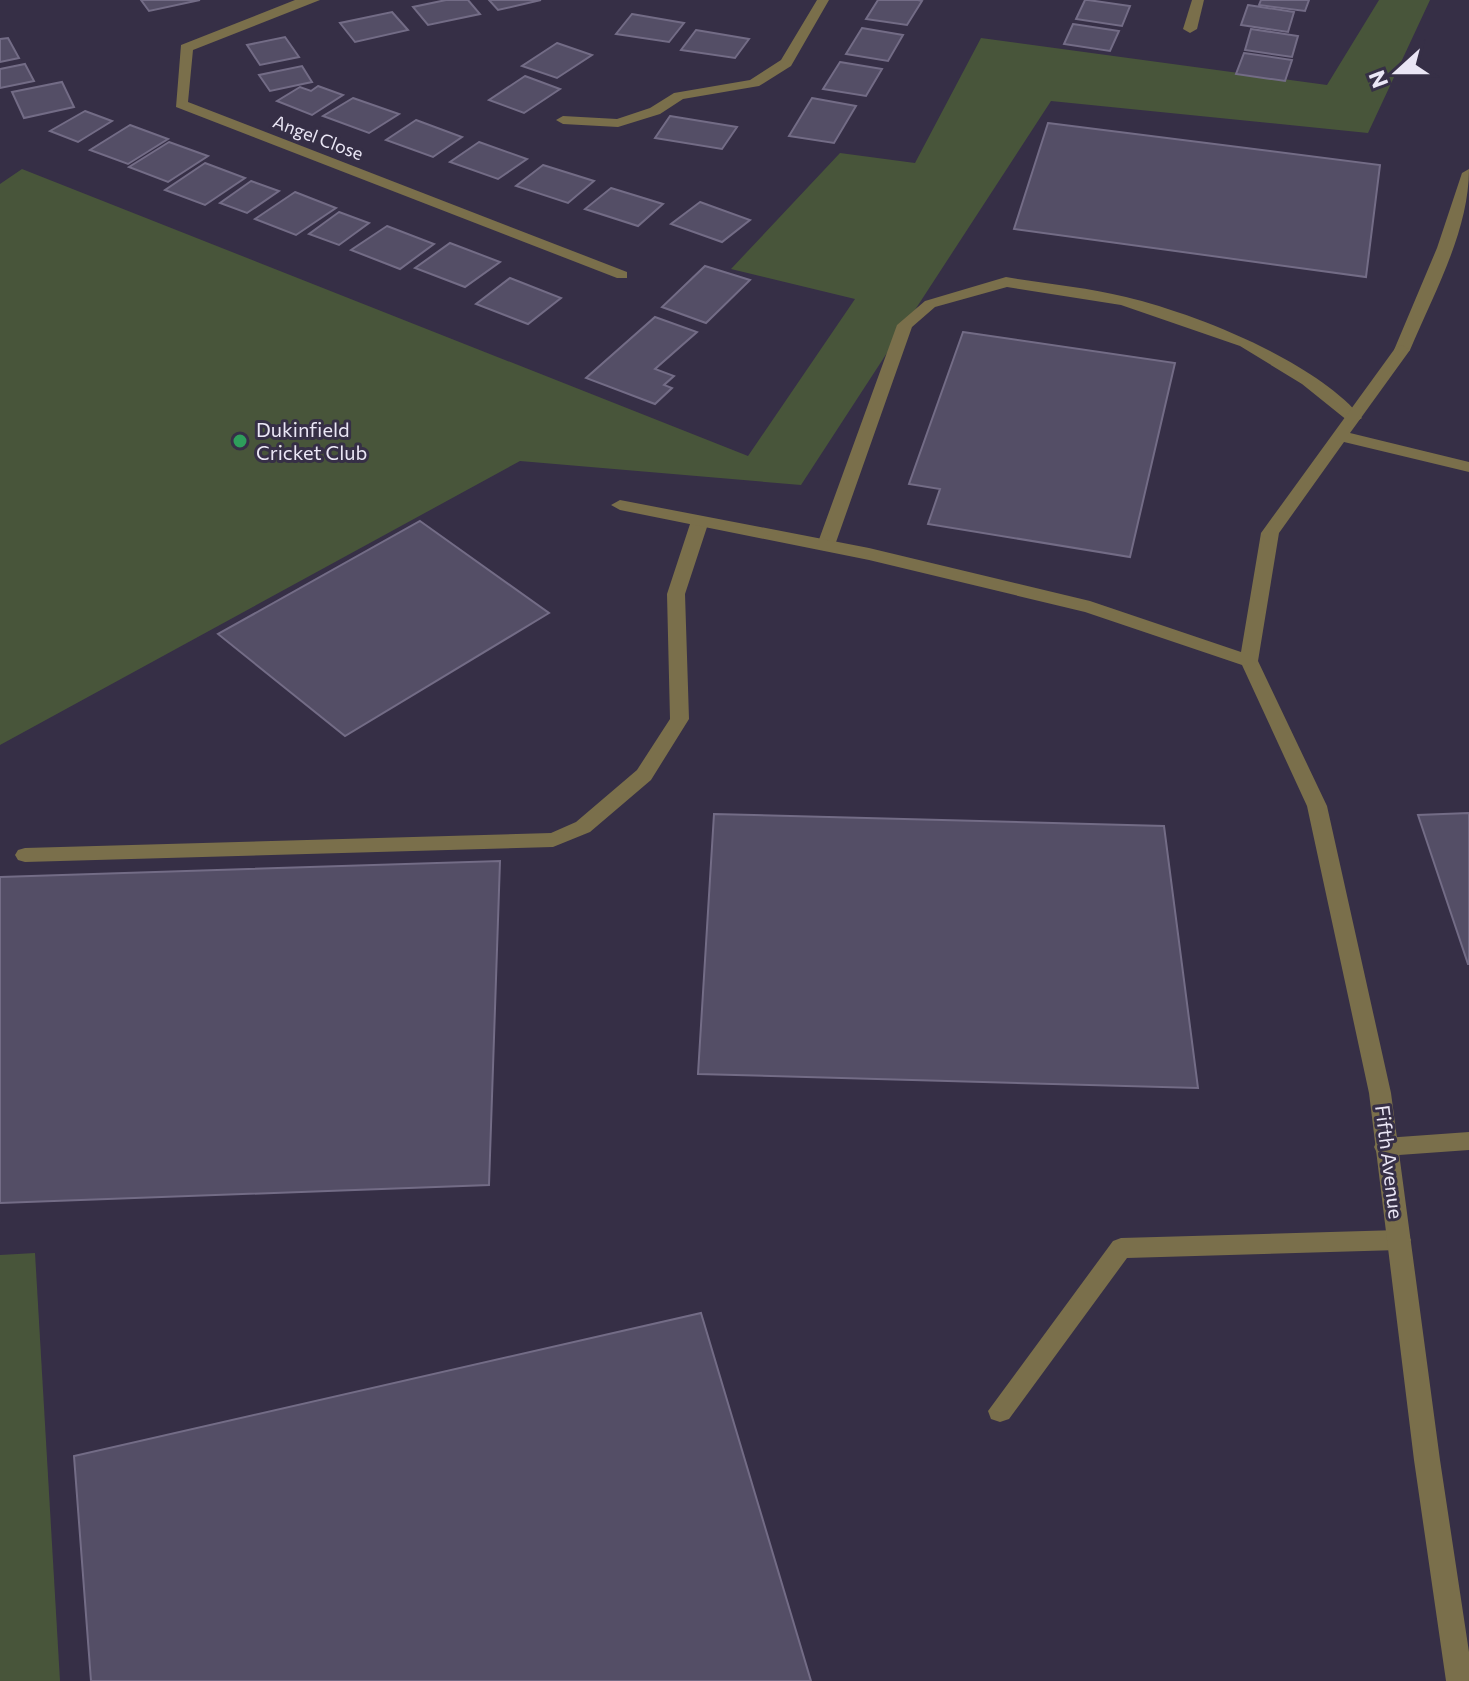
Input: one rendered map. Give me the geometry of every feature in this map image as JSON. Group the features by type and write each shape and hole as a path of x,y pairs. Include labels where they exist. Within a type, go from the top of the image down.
{"street":[{"name":"Angel Close","path":"314,0 290,5 186,48 181,104 622,275"},
{"path":"563,120 618,123 655,111 679,96 754,83 786,63 823,0"},
{"path":"1190,29 1198,0"},
{"path":"620,505 826,545 1090,607 1249,661 1270,533 1402,350 1445,248 1469,173"},
{"path":"826,545 905,325 930,304 1006,282 1124,301 1246,343 1308,381 1354,418"},
{"path":"1341,436 1469,467"},
{"path":"25,855 553,840 583,827 644,775 680,719 676,594 700,521"},
{"name":"Fifth Avenue","path":"1249,661 1317,806 1380,1093 1460,1681"},
{"path":"1385,1147 1469,1141"},
{"path":"1000,1411 1121,1248 1399,1240"}],"green space":[{"path":"1379,0 1430,0 1368,133 1051,101 801,485 520,461 0,745 0,184 22,169 748,456 855,299 731,269 840,153 915,163 981,38 1327,85"},
{"path":"35,1253 60,1681 0,1681 0,1255"}],"building":[{"path":"141,0 200,0 149,11"},
{"path":"446,0 468,0 480,14 428,25 413,7"},
{"path":"489,0 541,0 498,10"},
{"path":"878,0 922,1 907,25 866,19"},
{"path":"1085,0 1130,6 1122,26 1076,19"},
{"path":"1261,0 1309,0 1305,11 1259,5"},
{"path":"1248,5 1294,12 1288,32 1241,25"},
{"path":"392,12 408,30 355,42 340,23"},
{"path":"632,14 684,23 669,42 616,34"},
{"path":"1073,24 1119,31 1110,51 1064,44"},
{"path":"862,28 903,35 888,61 846,54"},
{"path":"1251,29 1298,36 1292,57 1245,50"},
{"path":"696,30 749,39 735,58 681,50"},
{"path":"285,37 299,57 260,65 247,45"},
{"path":"8,38 19,58 0,62 0,39"},
{"path":"557,43 592,55 557,78 522,66"},
{"path":"1244,53 1292,60 1285,81 1236,74"},
{"path":"840,62 882,69 866,96 823,89"},
{"path":"25,64 34,81 0,88 0,69"},
{"path":"302,66 312,82 270,91 259,75"},
{"path":"525,76 560,89 524,113 489,100"},
{"path":"62,82 74,107 24,118 12,92"},
{"path":"318,86 343,95 312,115 277,101 300,87 311,91"},
{"path":"353,98 399,114 369,133 323,116"},
{"path":"812,98 856,106 834,143 789,136"},
{"path":"85,111 112,121 78,142 50,131"},
{"path":"670,116 737,127 722,149 655,138"},
{"path":"416,120 462,137 433,157 386,140"},
{"path":"1048,123 1380,165 1366,277 1014,229"},
{"path":"130,125 168,139 128,164 90,150"},
{"path":"169,142 208,156 168,182 129,167"},
{"path":"479,142 527,159 498,179 450,162"},
{"path":"205,163 245,178 205,205 165,190"},
{"path":"543,165 594,181 568,203 516,186"},
{"path":"251,181 279,191 247,213 220,203"},
{"path":"611,188 663,204 638,226 585,209"},
{"path":"295,192 336,208 296,235 255,219"},
{"path":"700,202 750,220 722,242 671,224"},
{"path":"339,212 369,223 339,245 309,234"},
{"path":"387,226 434,244 400,269 351,250"},
{"path":"450,243 500,262 465,287 415,268"},
{"path":"705,266 750,280 706,323 662,307"},
{"path":"510,278 561,298 528,324 476,304"},
{"path":"655,317 697,332 655,369 674,376 664,385 672,388 655,404 586,378"},
{"path":"963,332 1175,363 1130,557 928,524 940,489 909,484"},
{"path":"420,521 549,613 345,736 218,634"},
{"path":"1469,813 1469,964 1468,964 1418,815"},
{"path":"714,814 1164,826 1198,1088 698,1074"},
{"path":"500,861 489,1185 0,1203 0,877"},
{"path":"701,1313 811,1681 91,1681 74,1456"}],"place":[{"name":"Dukinfield Cricket Club","path":"240,441"}]}
